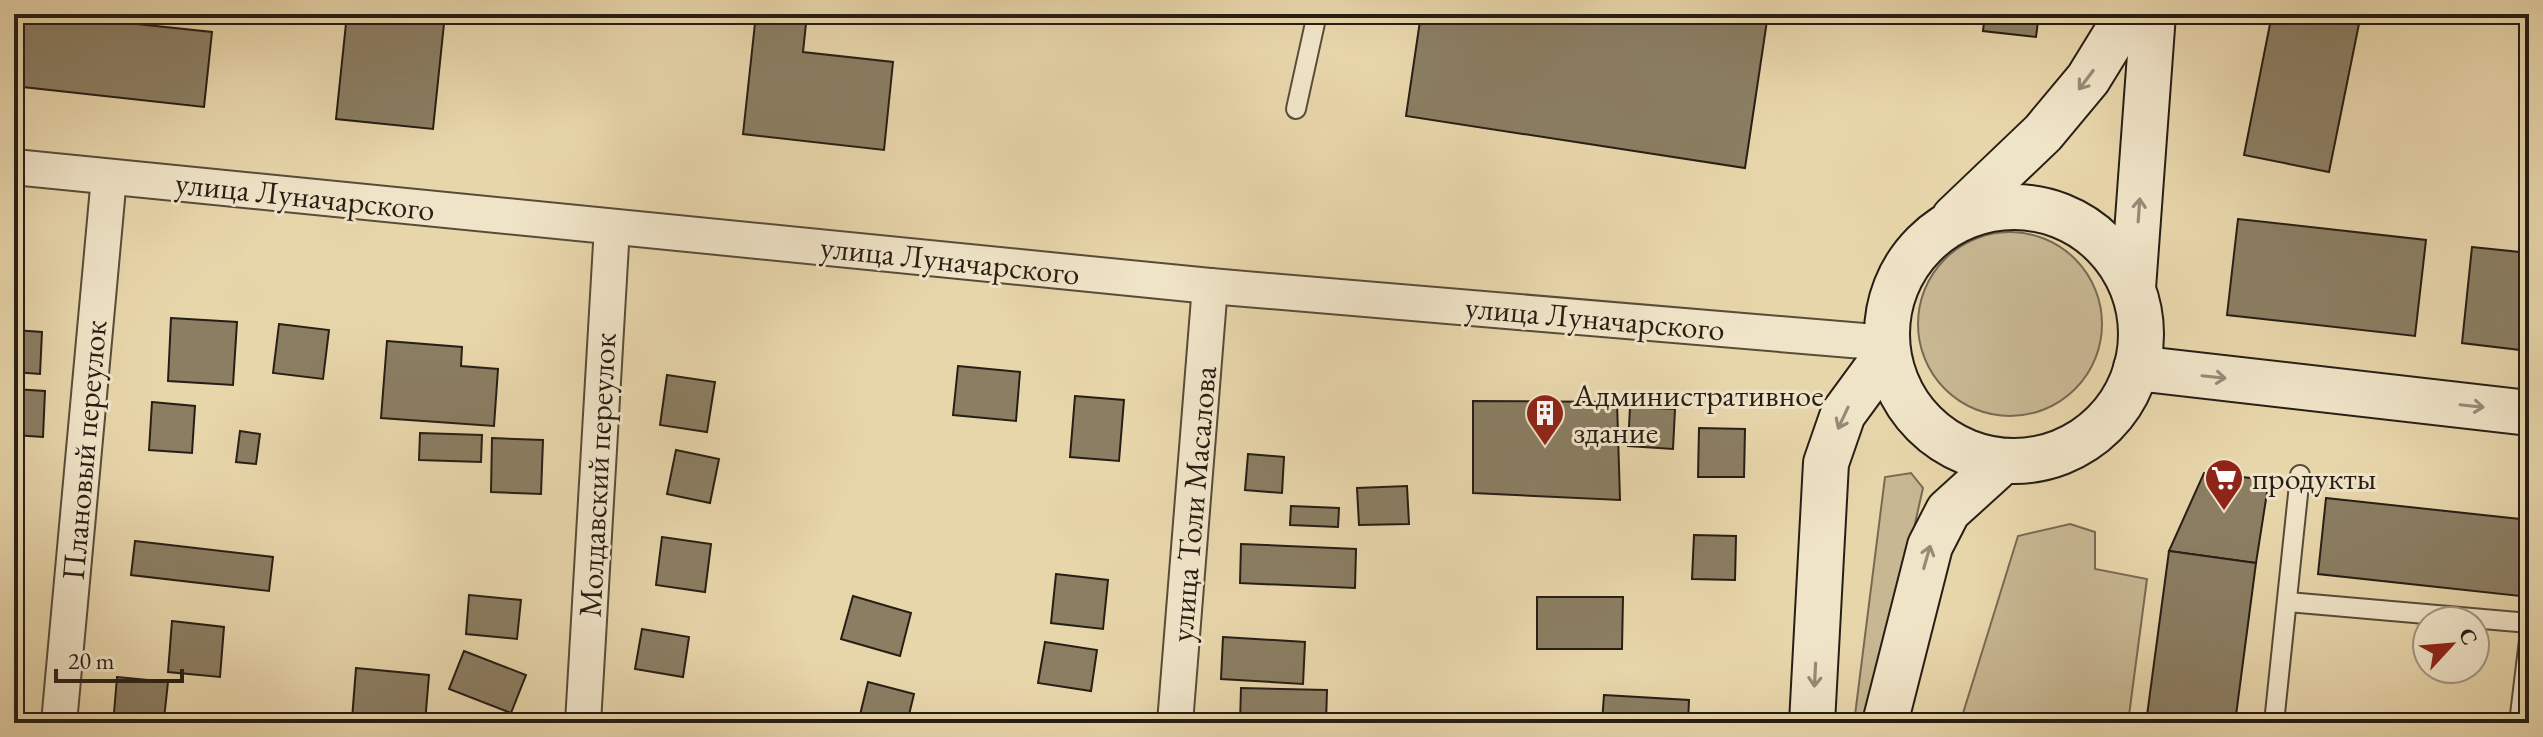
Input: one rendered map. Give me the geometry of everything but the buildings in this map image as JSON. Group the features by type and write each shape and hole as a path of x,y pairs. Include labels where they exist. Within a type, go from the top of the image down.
{"street":[{"path":"2128,14 2088,79 2043,133 1948,223 1919,246 1898,277 1887,312 1887,348 1900,394 1926,428 1961,451 2002,462 2038,460 2074,447 2103,425 2126,396 2136,368 2141,324 2133,288 2153,14"},
{"name":"улица Луначарского","path":"14,167 1210,286 1887,348"},
{"name":"Плановый переулок","path":"59,723 109,177"},
{"path":"1948,223 1982,209 2019,205 2056,213 2088,230 2115,256 2133,288"},
{"name":"Молдавский переулок","path":"583,723 612,227"},
{"name":"улица Толи Масалова","path":"1175,723 1210,286"},
{"path":"1812,723 1826,463 1843,414 1887,348"},
{"path":"2136,368 2529,413"},
{"path":"1885,723 1930,546 1948,511 2002,462"}],"lane":[{"path":"1296,109 1317,14"},
{"path":"2274,723 2300,475"},
{"path":"2288,602 2529,623"},
{"path":"2519,723 2529,640"}],"shaded area":[{"path":"2010,232 2045,239 2075,259 2095,289 2102,324 2095,359 2075,389 2045,409 2010,416 1975,409 1945,389 1925,359 1918,324 1925,289 1945,259 1975,239"},
{"path":"1911,473 1923,488 1870,723 1854,723 1885,477"},
{"path":"2070,524 2095,532 2095,569 2147,579 2128,723 1960,723 2018,536"}],"place":[{"name":"Административное здание","path":"1545,447"},
{"name":"продукты","path":"2224,512"}]}
